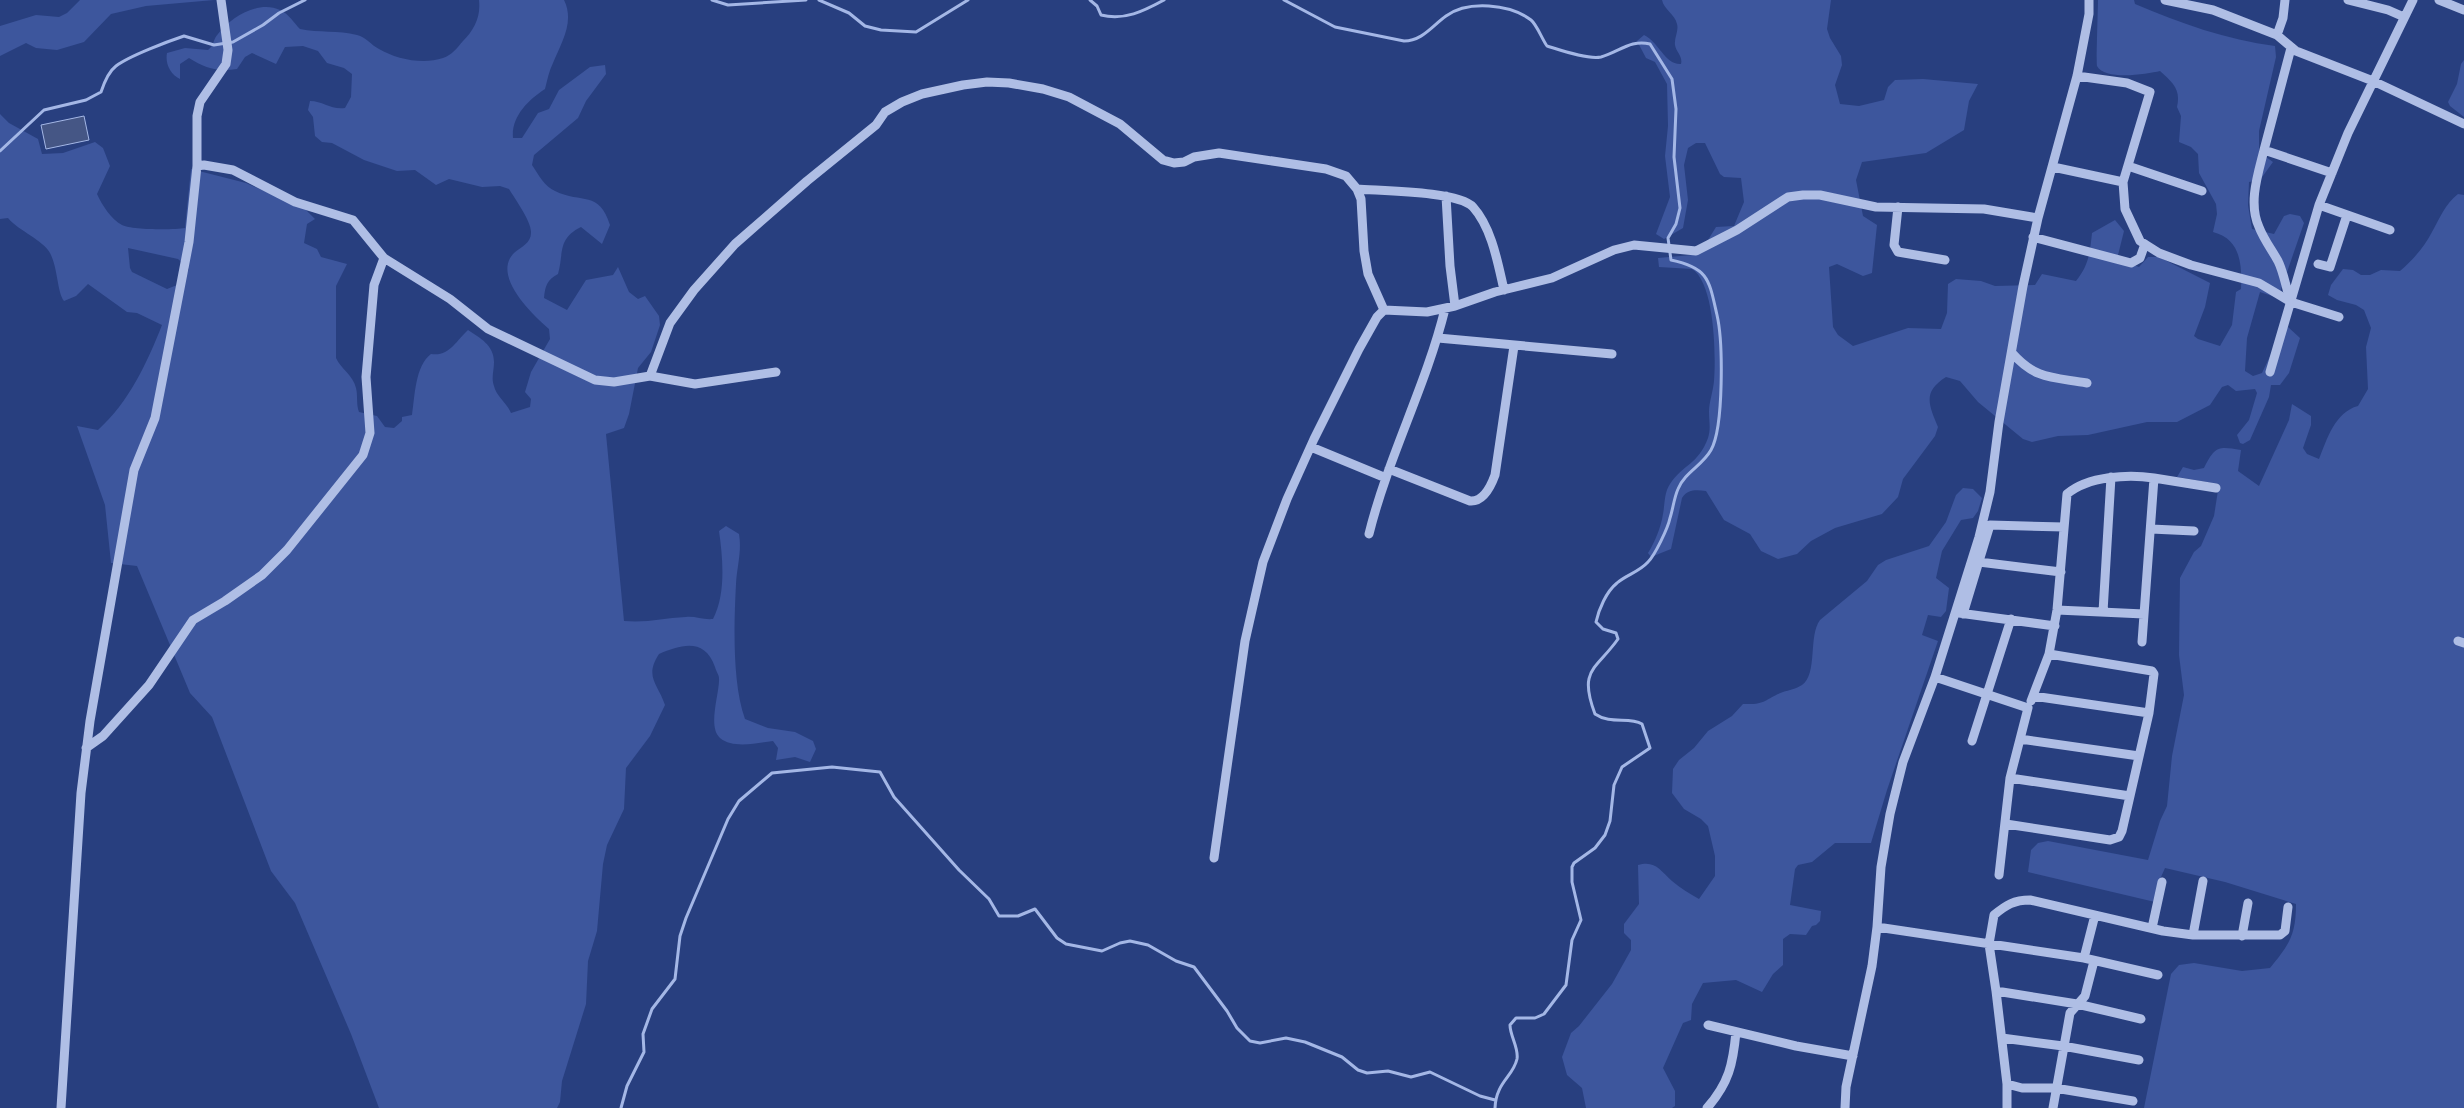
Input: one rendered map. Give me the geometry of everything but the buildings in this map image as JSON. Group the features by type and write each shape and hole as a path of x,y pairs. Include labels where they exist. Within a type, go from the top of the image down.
{"street":[{"path":"62,1108 81,793 86,748 134,470 154,418 189,242 197,166 195,149 197,116 200,102 226,64 228,50 221,0"},
{"path":"1959,613 1990,492 1999,422 2033,237 2077,76 2089,14 2088,0"},
{"path":"2165,0 2213,10 2277,35 2291,48 2373,81 2464,124"},
{"path":"2277,35 2285,0"},
{"path":"2348,0 2388,10 2404,18"},
{"path":"2270,372 2319,205 2373,81 2413,0"},
{"path":"2439,0 2464,10"},
{"path":"2291,48 2255,188 2255,215 2263,236 2282,271 2283,282 2291,302"},
{"path":"2077,76 2127,83 2150,92 2123,182 2128,221 2140,241 2158,253 2191,265 2259,282 2291,302 2338,317"},
{"path":"650,376 662,340 674,316 694,290 735,244 806,181 876,125 885,112 902,102 922,94 987,82 1009,83 1043,89 1069,97 1120,124 1163,160 1174,163 1184,162 1194,157 1219,153 1326,168 1346,176 1357,189 1361,199 1364,250 1368,274 1384,310"},
{"path":"2264,150 2332,173"},
{"path":"197,166 204,165 233,170 295,202 353,220 384,258 450,298 488,329 596,380 614,382 650,376 696,384 776,372"},
{"path":"2128,166 2202,191"},
{"path":"2053,168 2123,182"},
{"path":"1357,189 1446,196 1466,201 1479,214 1494,252 1504,290"},
{"path":"1384,310 1427,312 1450,307 1504,290 1552,278 1620,248 1634,245 1696,251 1745,226 1788,197 1820,195 1876,206 1984,209 2038,218"},
{"path":"1369,534 1388,474 1450,307 1446,196"},
{"path":"2319,205 2390,230"},
{"path":"1898,207 1894,245 1898,252 1945,260"},
{"path":"2318,264 2330,267 2347,215"},
{"path":"2033,237 2131,263 2140,258 2145,244"},
{"path":"86,748 103,736 149,685 193,620 224,602 262,575 275,563 342,485 363,456 370,433 366,377 374,285 384,258"},
{"path":"1214,858 1245,641 1263,562 1287,499 1311,446 1359,350 1377,318 1384,310"},
{"path":"1438,338 1612,354"},
{"path":"1311,446 1470,501 1478,500 1492,484 1496,475 1514,346"},
{"path":"2012,353 2025,367 2037,374 2087,383"},
{"path":"1999,875 2010,778 2028,708 2049,654 2055,626 2067,494 2086,484 2111,477 2134,476 2216,488"},
{"path":"2103,612 2111,477"},
{"path":"2142,642 2154,478"},
{"path":"1845,1108 1846,1087 1872,966 1878,927 1881,867 1890,814 1903,762 1979,562 1990,525 2064,527"},
{"path":"2151,528 2194,531"},
{"path":"1979,562 2061,572"},
{"path":"2057,610 2144,614"},
{"path":"1959,613 2055,626"},
{"path":"1972,741 2010,620"},
{"path":"2006,824 2110,840 2119,837 2122,831 2149,713 2154,674 2152,671 2049,654"},
{"path":"1935,677 2028,708"},
{"path":"2032,696 2149,713"},
{"path":"2020,739 2139,756"},
{"path":"2010,778 2130,796"},
{"path":"2193,935 2203,881"},
{"path":"2152,928 2162,882"},
{"path":"2007,1108 2007,1084 2002,1038 1989,944 1994,915 2017,900 2030,900 2152,928 2193,935 2282,935 2285,931 2288,907"},
{"path":"2242,936 2248,903"},
{"path":"2084,958 2095,915"},
{"path":"1878,927 2084,958 2158,975"},
{"path":"2053,1108 2055,1088 2070,1013 2085,996 2094,961"},
{"path":"1996,991 2077,1004 2141,1019"},
{"path":"1708,1024 1796,1046 1853,1056"},
{"path":"1707,1108 1716,1098 1730,1073 1736,1032"},
{"path":"2002,1038 2063,1046 2139,1060"},
{"path":"2007,1084 2022,1088 2055,1088 2134,1101"}],"shaded area":[{"path":"80,0 214,0 146,6 111,14 84,42 57,50 36,48 26,43 0,56 0,26 36,15 59,17 67,13"},
{"path":"479,0 564,0 567,8 566,32 550,69 545,89 527,104 518,116 513,130 513,138 522,138 538,113 549,109 559,90 590,67 605,65 606,74 586,101 578,118 534,155 532,165 551,189 565,195 595,202 606,214 610,225 602,244 581,227 568,236 563,247 558,274 547,284 544,298 567,310 586,280 613,275 618,267 629,292 638,299 645,296 659,316 660,325 651,352 638,368 629,414 624,428 606,434 624,621 689,617 713,619 722,588 722,553 719,531 726,526 739,534 740,553 735,600 735,653 738,688 745,719 768,728 795,732 813,741 816,749 810,762 795,757 776,760 778,748 773,741 738,744 720,738 714,726 719,678 711,658 705,651 692,646 684,646 659,654 652,675 665,705 650,736 626,768 624,809 607,845 603,864 597,931 588,961 586,1004 562,1081 560,1102 557,1108 379,1108 351,1034 295,903 271,871 212,717 190,693 137,566 111,563 105,505 77,426 98,430 109,419 136,381 162,325 137,313 127,312 88,284 76,296 64,301 60,292 53,259 47,248 8,218 0,219 0,114 9,123 38,139 42,154 63,153 95,142 103,148 110,166 97,194 111,215 127,227 153,229 185,228 191,169 246,183 305,209 315,219 307,224 304,243 317,249 321,257 347,264 336,286 336,358 354,383 357,391 359,412 377,416 385,427 394,428 402,421 402,417 412,415 419,374 426,359 431,354 447,351 468,330 486,343 492,351 494,362 493,383 497,393 511,413 530,407 531,399 525,392 531,372 550,339 549,329 525,305 511,284 508,262 514,253 527,242 531,236 531,228 509,189 500,186 482,187 449,179 436,185 415,170 397,171 364,160 332,143 322,142 315,136 313,117 308,110 310,101 335,108 345,108 351,97 352,74 344,68 327,63 318,51 303,46 285,47 276,64 252,53 245,57 237,69 230,70 212,68 189,58 180,64 180,79 171,71 167,61 167,53 185,48 208,50 216,36 230,22 246,12 263,7 272,7 280,10 289,16 300,29 357,35 393,56 418,61 435,60 452,53 467,37 476,23","holes":["128,248 178,259 189,269 182,283 167,289 132,272"]},
{"path":"1662,0 1831,0 1827,29 1841,56 1842,65 1835,85 1840,104 1859,106 1884,100 1888,87 1895,80 1923,79 1978,84 1969,101 1964,130 1926,153 1862,162 1856,180 1863,216 1877,225 1872,273 1863,276 1837,264 1829,267 1833,327 1838,335 1853,346 1908,328 1941,329 1947,313 1948,284 1956,279 1981,281 1995,286 2035,285 2042,274 2076,281 2086,264 2092,233 2115,220 2124,231 2118,255 2120,260 2139,267 2148,257 2159,257 2210,283 2205,307 2194,336 2220,346 2232,325 2236,292 2241,289 2241,271 2238,254 2229,240 2213,232 2217,214 2216,204 2199,173 2198,154 2191,147 2179,142 2181,116 2177,107 2177,91 2172,83 2160,71 2136,75 2117,75 2101,71 2097,66 2098,0 2134,0 2135,4 2204,30 2239,40 2275,46 2276,57 2259,131 2259,152 2273,162 2260,180 2249,182 2248,205 2252,229 2274,234 2284,216 2290,214 2300,216 2304,223 2278,298 2260,292 2247,338 2245,371 2253,376 2262,373 2281,333 2288,327 2300,338 2289,373 2280,385 2271,385 2269,397 2250,440 2243,444 2240,443 2237,435 2249,420 2257,393 2255,389 2236,391 2228,385 2222,387 2210,405 2177,422 2147,422 2088,435 2058,436 2032,442 2023,439 1978,402 1960,381 1946,377 1933,388 1930,399 1932,412 1938,427 1935,436 1903,479 1898,497 1882,514 1835,528 1811,541 1797,554 1778,559 1761,551 1750,534 1724,520 1706,491 1692,491 1682,498 1671,549 1651,557 1648,553 1661,524 1668,487 1675,477 1700,454 1708,438 1710,428 1709,408 1715,370 1710,304 1700,277 1692,269 1659,267 1658,258 1692,255 1708,240 1716,227 1734,226 1744,202 1741,178 1724,177 1720,174 1705,143 1696,143 1688,148 1684,165 1688,200 1683,228 1664,239 1656,234 1670,197 1665,156 1668,126 1667,84 1655,62 1646,58 1637,41 1644,35 1671,61 1681,64 1681,59 1675,45 1677,24"},
{"path":"2464,60 2464,117 2450,106 2448,102 2457,84 2461,64"},
{"path":"84,116 89,140 46,149 41,125"},
{"path":"2458,194 2464,195 2464,1108 2144,1108 2171,974 2179,965 2194,963 2242,971 2270,968 2287,946 2293,932 2296,904 2225,882 2165,868 2157,886 2155,902 2028,872 2031,850 2038,843 2048,841 2148,860 2160,821 2167,806 2172,756 2184,695 2179,655 2180,578 2194,552 2201,546 2214,516 2219,484 2177,477 2183,467 2194,470 2204,468 2214,452 2218,449 2227,448 2241,450 2238,471 2259,486 2289,420 2292,404 2311,416 2311,425 2303,448 2307,454 2319,459 2333,427 2343,414 2358,406 2368,389 2366,347 2371,328 2364,310 2356,305 2337,300 2328,295 2331,285 2343,269 2353,270 2361,275 2370,275 2381,270 2400,271 2422,248 2446,207"},
{"path":"1963,488 1973,489 1982,498 1978,511 1973,518 1961,520 1942,551 1936,578 1949,588 1946,611 1941,617 1928,615 1922,635 1938,641 1871,843 1835,843 1812,862 1798,865 1795,869 1790,905 1821,911 1820,921 1812,926 1806,935 1790,934 1783,939 1783,965 1773,974 1762,992 1736,980 1703,983 1692,1004 1691,1020 1683,1023 1663,1068 1675,1091 1675,1106 1672,1108 1586,1108 1582,1088 1567,1075 1562,1057 1571,1033 1579,1026 1612,984 1631,950 1631,940 1624,933 1624,924 1639,904 1638,865 1649,864 1657,867 1678,886 1699,899 1715,876 1715,856 1708,826 1701,819 1684,809 1672,793 1673,769 1679,760 1694,748 1708,731 1732,716 1743,704 1761,702 1802,685 1807,680 1810,672 1814,635 1820,620 1867,581 1878,565 1886,560 1929,546 1946,522 1956,495"}],"waterway":[{"path":"0,151 44,110 86,100 101,92 111,71 130,58 184,36 214,45 233,42 263,25 279,13 305,0"},
{"path":"712,0 728,5 806,0"},
{"path":"819,0 849,13 865,26 881,30 916,32 968,0"},
{"path":"1090,0 1097,6 1101,15 1109,17 1134,14 1164,0"},
{"path":"1284,0 1335,27 1404,41 1422,36 1455,11 1477,6 1489,6 1512,10 1531,20 1547,46 1574,54 1595,58 1637,43 1650,44 1672,79 1676,109 1674,157 1680,208 1676,224 1668,238 1671,260 1693,267 1705,277 1712,293 1717,315 1721,384 1718,423 1711,450 1681,483 1667,528 1651,559 1613,587 1604,601 1596,622 1603,629 1616,633 1618,639 1597,664 1589,679 1588,688 1595,714 1607,719 1642,724 1650,748 1622,767 1614,785 1610,821 1605,835 1595,848 1574,863 1572,867 1572,882 1581,920 1572,940 1566,985 1544,1014 1535,1018 1516,1018 1510,1025 1517,1051 1517,1059 1512,1071 1498,1092 1495,1108"},
{"path":"621,1108 627,1086 644,1052 643,1034 652,1009 675,979 680,936 686,918 728,819 739,801 772,773 832,767 880,772 894,797 959,870 989,899 999,916 1018,916 1035,909 1057,938 1066,944 1102,951 1130,941 1148,945 1176,961 1194,967 1227,1011 1237,1028 1250,1041 1260,1043 1286,1038 1305,1042 1342,1057 1358,1070 1367,1073 1388,1071 1411,1077 1430,1072 1480,1096 1495,1100"}]}
